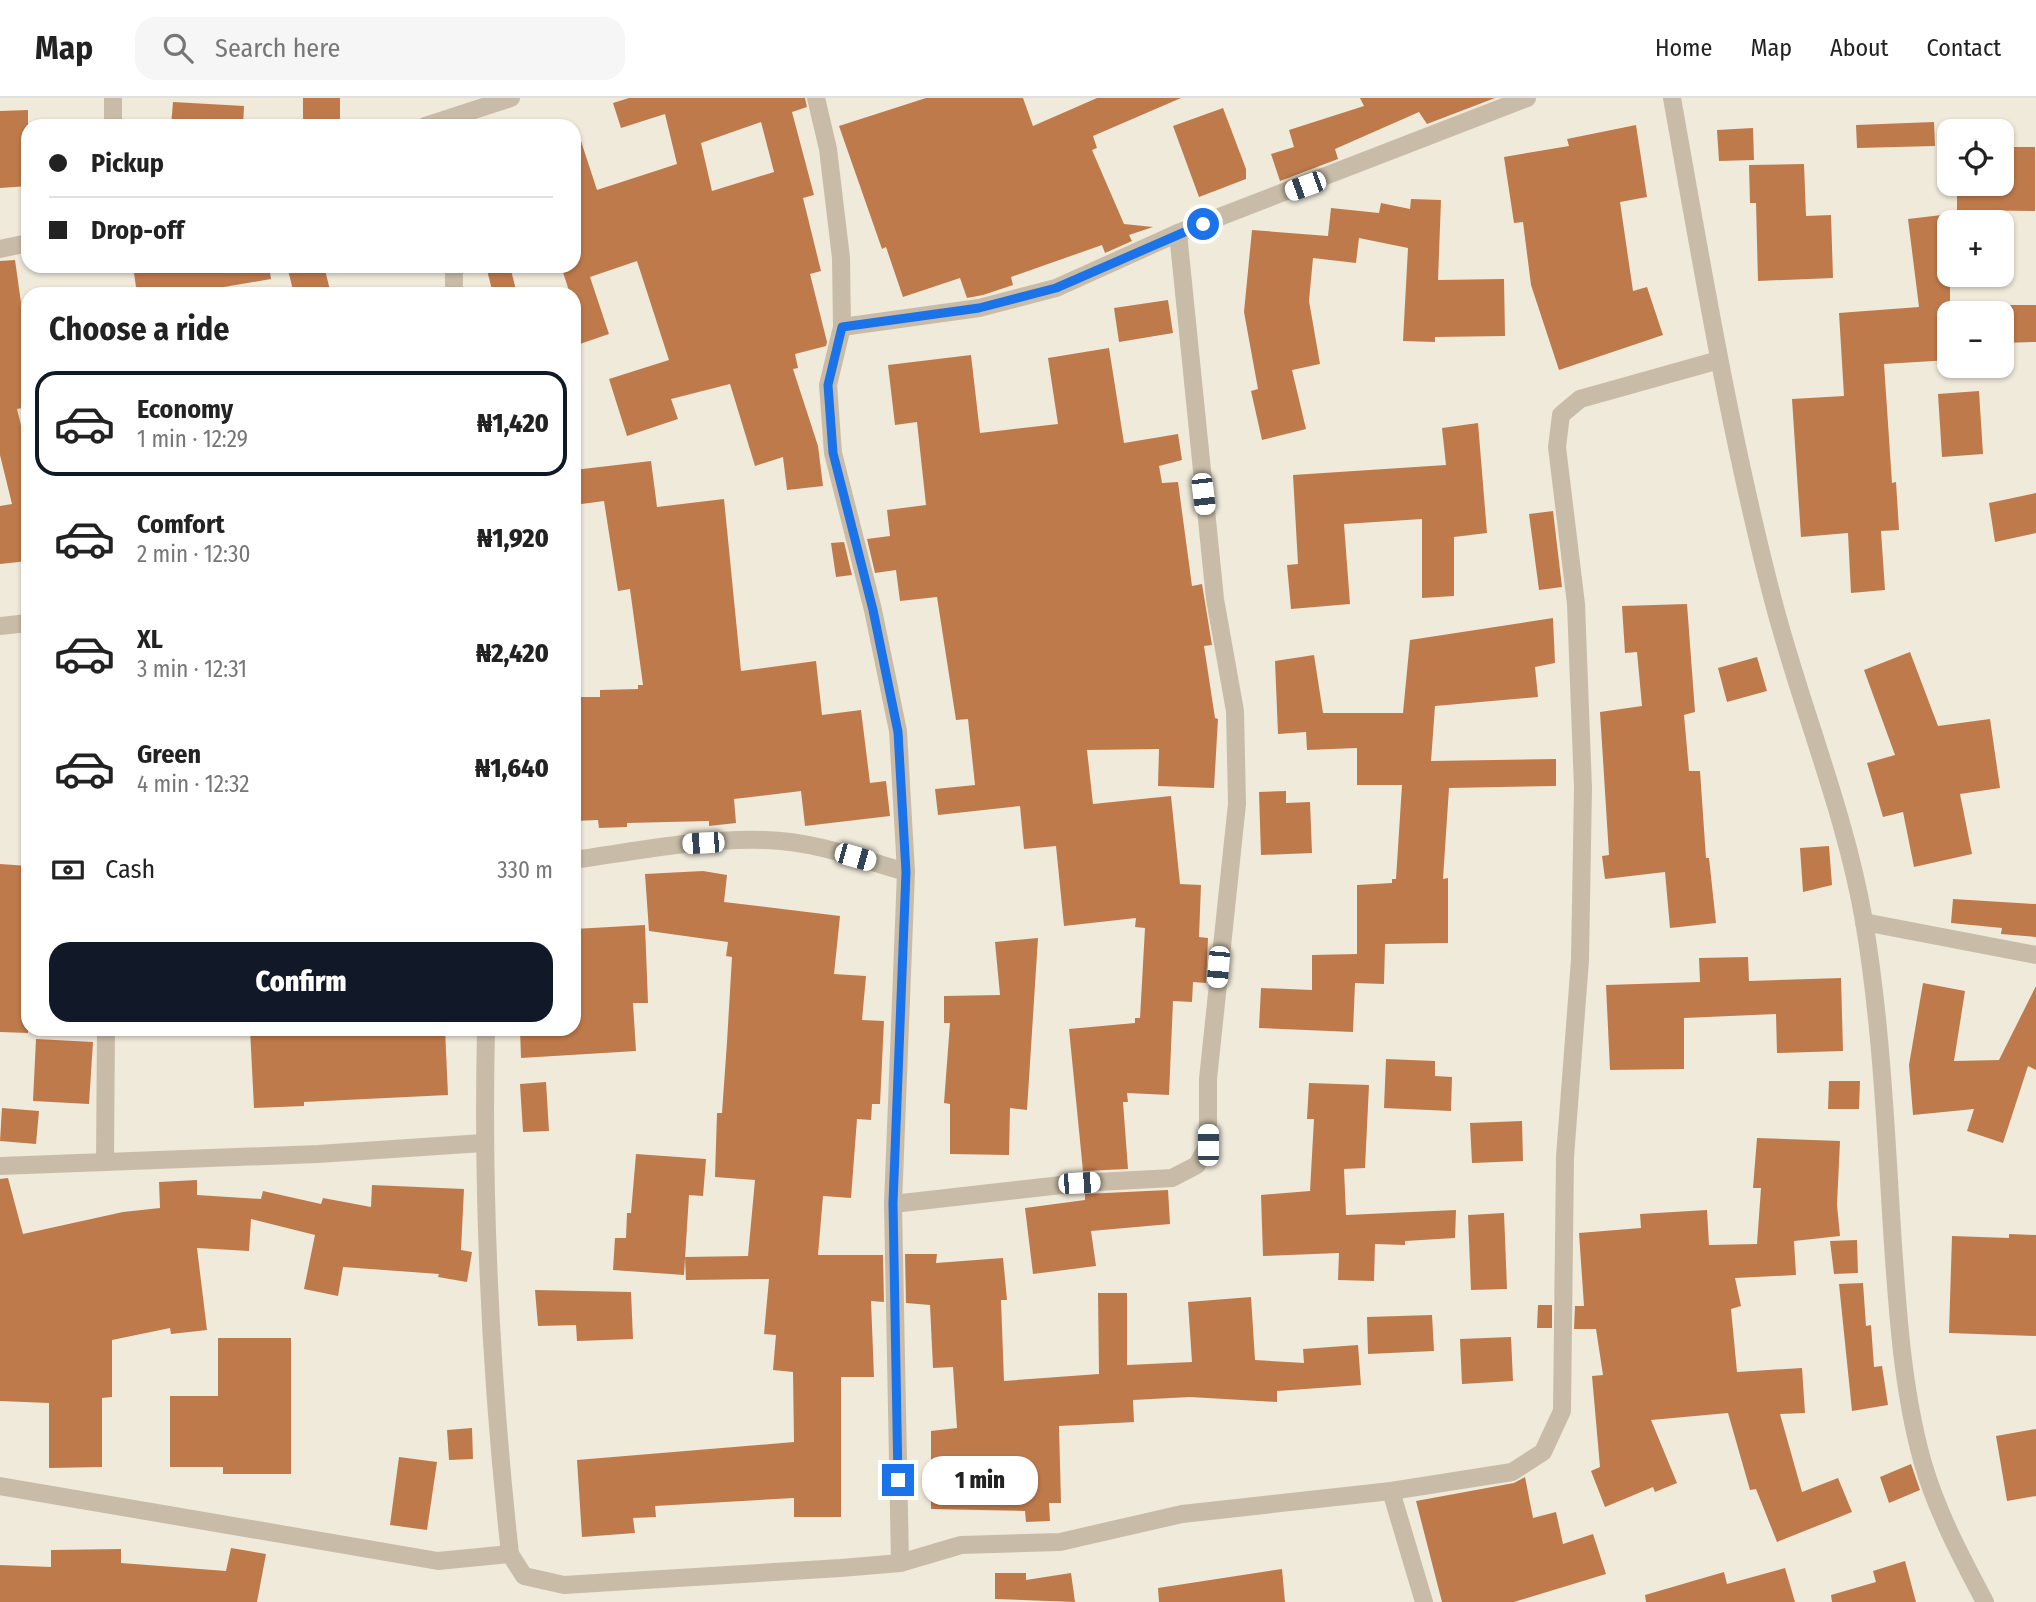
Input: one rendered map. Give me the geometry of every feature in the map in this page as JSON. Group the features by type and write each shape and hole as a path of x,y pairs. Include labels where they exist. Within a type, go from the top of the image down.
{"street":[{"path":"113,98 113,119"},
{"path":"464,119 511,98"},
{"path":"816,98 828,149 841,258 842,327 828,385 833,453 873,610 898,732 906,872 893,1203 900,1563"},
{"path":"842,327 979,308 1056,288 1178,233 1527,98"},
{"path":"1672,98 1719,360 1771,593 1793,678 1844,827 1864,922 1882,1085 1900,1344 1922,1461 1957,1551 1985,1602"},
{"path":"893,1203 1079,1183 1172,1178 1197,1165 1208,1145 1209,1066 1237,804 1236,711 1213,586 1178,233"},
{"path":"0,249 21,244"},
{"path":"486,1036 484,1143 490,1325 510,1555 524,1576 564,1585 900,1563 961,1545 1060,1542 1182,1514 1391,1491 1511,1472 1543,1452 1562,1411 1565,1157 1580,960 1583,788 1576,604 1557,447 1561,415 1580,398 1719,360"},
{"path":"0,626 21,624"},
{"path":"581,859 682,844 767,839 829,850 906,872"},
{"path":"1864,922 2036,955"},
{"path":"104,1162 106,1036"},
{"path":"0,1166 317,1154 484,1143"},
{"path":"0,1486 438,1561 510,1555"},
{"path":"1391,1491 1424,1602"}],"building":[{"path":"303,98 340,98 340,119 303,119"},
{"path":"629,98 805,98 807,107 792,112 814,195 803,198 821,271 810,274 827,342 826,346 795,354 798,368 793,369 818,446 823,486 787,490 783,457 755,466 730,384 671,399 678,419 627,436 609,379 669,360 637,261 590,277 609,334 581,344 581,287 568,287 563,273 581,273 581,141 597,190 677,164 665,114 621,128 613,103","holes":["761,122 774,172 712,191 701,143"]},
{"path":"926,98 1023,98 1033,126 1097,98 1181,98 1093,136 1097,148 1092,150 1124,224 1153,227 1129,235 1132,241 1105,253 1102,245 1011,277 1013,285 983,295 967,298 960,278 903,297 886,247 882,249 839,126"},
{"path":"1360,98 1495,98 1427,124 1419,112 1335,149 1338,159 1280,181 1271,154 1294,147 1289,130 1364,106"},
{"path":"173,102 244,106 243,119 172,119"},
{"path":"1223,108 1246,169 1246,179 1199,197 1173,126"},
{"path":"28,110 28,119 21,119 21,186 0,188 0,111"},
{"path":"1934,122 1935,146 1857,148 1856,125"},
{"path":"1636,125 1647,197 1620,202 1633,291 1647,287 1663,335 1559,370 1531,285 1523,222 1514,223 1504,157 1569,146 1567,139"},
{"path":"1753,128 1754,160 1719,161 1717,130"},
{"path":"2014,147 2035,147 2035,211 1957,210 1957,196 2014,196"},
{"path":"1804,164 1806,216 1831,215 1833,278 1758,281 1756,203 1750,203 1749,165"},
{"path":"1411,199 1441,200 1438,280 1504,279 1505,336 1435,337 1435,342 1403,341 1408,248 1359,238 1356,263 1313,258 1309,301 1320,364 1292,370 1306,429 1262,440 1251,391 1258,389 1244,312 1252,230 1328,236 1331,208 1379,213 1381,203 1410,209"},
{"path":"1937,216 1937,287 1950,287 1950,301 1937,301 1937,361 1884,364 1892,483 1896,482 1899,530 1881,531 1885,590 1851,593 1848,533 1801,537 1792,399 1844,396 1839,313 1919,307 1908,219"},
{"path":"15,260 21,302 21,408 17,409 21,425 21,562 0,564 0,506 12,504 0,455 0,261"},
{"path":"134,273 270,273 271,279 224,287 136,287"},
{"path":"289,273 326,273 329,287 292,287"},
{"path":"488,273 512,273 515,287 491,287"},
{"path":"1168,300 1173,333 1119,342 1114,308"},
{"path":"2014,305 2036,305 2036,342 2014,343"},
{"path":"1109,348 1124,443 1178,434 1182,460 1159,466 1162,483 1178,482 1192,586 1202,584 1212,645 1204,646 1215,718 1218,719 1214,788 1158,786 1159,749 1087,750 1093,804 1171,796 1180,884 1201,885 1199,937 1208,938 1206,983 1193,982 1192,1002 1173,1001 1169,1095 1127,1093 1128,1102 1123,1102 1128,1169 1083,1171 1069,1029 1135,1023 1135,1018 1140,1018 1145,928 1135,927 1136,918 1064,926 1056,846 1024,849 1020,806 938,815 935,789 975,785 968,719 956,720 937,597 900,601 896,570 875,573 867,539 890,536 887,510 926,505 917,422 895,425 888,365 971,355 980,433 1058,424 1048,358"},
{"path":"1979,391 1983,454 1942,457 1938,394"},
{"path":"1478,423 1487,533 1454,537 1454,596 1422,598 1422,519 1344,524 1350,604 1291,609 1287,565 1298,564 1293,475 1446,465 1442,428"},
{"path":"651,461 657,507 724,499 741,671 816,661 822,715 861,710 870,783 886,781 890,816 805,826 801,791 734,799 736,823 709,826 709,821 627,823 627,827 599,828 598,820 581,821 581,697 600,697 600,690 638,689 638,685 643,685 630,589 618,591 604,501 581,504 581,469"},
{"path":"2036,493 2036,533 1995,542 1989,503"},
{"path":"1553,511 1562,587 1539,590 1529,514"},
{"path":"844,542 852,575 836,577 831,543"},
{"path":"1687,604 1695,712 1684,715 1689,771 1700,771 1706,858 1709,858 1716,923 1670,928 1665,872 1605,879 1602,856 1609,855 1600,712 1642,706 1637,652 1625,653 1622,606"},
{"path":"1553,618 1555,663 1535,667 1538,697 1435,706 1431,761 1556,759 1556,786 1449,788 1443,879 1448,878 1448,943 1385,944 1384,984 1355,983 1353,1032 1259,1028 1261,988 1312,990 1312,955 1357,954 1357,885 1392,883 1392,879 1396,879 1402,785 1357,785 1357,748 1307,750 1306,732 1278,734 1275,661 1314,655 1323,713 1403,713 1410,640"},
{"path":"1910,652 1938,726 1990,719 2000,788 1960,794 1972,854 1914,867 1903,812 1883,817 1867,763 1895,755 1864,670"},
{"path":"1757,657 1767,691 1727,702 1718,668"},
{"path":"1286,791 1286,803 1310,802 1312,853 1261,855 1259,792"},
{"path":"1829,846 1832,885 1803,892 1800,848"},
{"path":"0,864 21,866 21,1033 0,1032"},
{"path":"703,871 727,875 724,902 840,916 834,974 866,976 862,1020 884,1021 880,1104 872,1104 871,1120 857,1119 851,1198 823,1196 818,1255 883,1255 884,1302 871,1301 874,1377 841,1377 841,1517 794,1517 794,1498 655,1506 656,1517 633,1518 635,1533 582,1537 577,1460 794,1442 793,1372 773,1370 776,1335 764,1334 769,1279 686,1280 685,1257 748,1256 755,1180 715,1177 717,1113 722,1113 732,957 726,956 728,942 649,931 645,874"},
{"path":"1953,899 2036,904 2036,937 2001,934 2002,928 1951,923"},
{"path":"645,925 648,1003 633,1003 636,1051 521,1058 520,1036 581,1036 581,929"},
{"path":"1038,938 1027,1110 1010,1108 1009,1155 950,1154 950,1104 944,1103 950,1023 944,1023 944,996 1000,995 995,942"},
{"path":"1748,957 1749,981 1841,978 1843,1051 1777,1053 1776,1014 1684,1018 1684,1069 1610,1070 1606,985 1700,982 1699,958"},
{"path":"1923,983 1965,991 1954,1061 1999,1060 2036,986 2036,1070 2028,1066 2003,1143 1967,1131 1974,1109 1913,1115 1909,1065"},
{"path":"250,1036 445,1036 448,1095 304,1102 304,1106 254,1108"},
{"path":"36,1039 93,1042 89,1104 33,1101"},
{"path":"1386,1059 1435,1061 1435,1076 1452,1077 1451,1111 1384,1108"},
{"path":"1829,1081 1860,1081 1859,1109 1828,1109"},
{"path":"546,1082 549,1131 523,1132 520,1084"},
{"path":"1309,1083 1369,1085 1365,1168 1344,1169 1346,1215 1456,1210 1455,1238 1405,1241 1405,1245 1375,1244 1374,1281 1338,1280 1339,1253 1263,1256 1261,1195 1310,1191 1314,1119 1307,1119"},
{"path":"2,1108 39,1111 36,1144 0,1141"},
{"path":"1522,1121 1523,1161 1472,1163 1470,1123"},
{"path":"1757,1138 1840,1141 1837,1205 1840,1236 1794,1241 1796,1275 1735,1278 1741,1306 1731,1309 1737,1372 1802,1368 1805,1413 1780,1414 1802,1492 1838,1478 1852,1512 1777,1542 1756,1489 1750,1490 1728,1413 1651,1420 1677,1483 1655,1492 1653,1487 1605,1507 1591,1471 1600,1467 1592,1376 1603,1375 1596,1329 1574,1329 1575,1306 1584,1306 1579,1233 1641,1228 1640,1214 1707,1210 1709,1245 1757,1244 1761,1188 1753,1188"},
{"path":"636,1154 706,1159 703,1196 689,1195 684,1275 613,1270 615,1238 626,1238 627,1213 631,1213"},
{"path":"8,1178 23,1234 123,1212 160,1208 159,1182 197,1180 197,1195 261,1199 263,1191 321,1204 323,1198 371,1207 372,1185 464,1189 461,1250 472,1252 467,1282 438,1277 439,1274 343,1267 338,1296 304,1289 315,1235 251,1219 249,1251 197,1248 207,1330 171,1334 170,1328 112,1340 112,1397 102,1398 102,1467 49,1468 49,1403 0,1401 0,1179"},
{"path":"1168,1190 1170,1224 1091,1231 1096,1266 1033,1274 1025,1208 1085,1200 1085,1194"},
{"path":"1504,1213 1507,1289 1471,1290 1468,1215"},
{"path":"2009,1234 2036,1235 2036,1336 1949,1333 1952,1236 2009,1238"},
{"path":"1857,1240 1858,1273 1834,1274 1830,1241"},
{"path":"905,1254 937,1254 936,1263 1003,1258 1007,1300 1001,1300 1004,1381 1099,1374 1098,1293 1127,1293 1127,1365 1192,1362 1188,1302 1251,1297 1255,1360 1304,1363 1303,1349 1358,1345 1361,1385 1277,1391 1277,1402 1190,1397 1133,1400 1134,1422 1059,1426 1061,1503 1049,1503 1050,1521 1026,1522 1025,1511 931,1509 931,1431 957,1428 953,1367 933,1368 930,1305 906,1303"},
{"path":"1863,1283 1866,1326 1871,1325 1874,1367 1882,1366 1888,1405 1852,1411 1839,1284"},
{"path":"535,1290 631,1292 633,1339 577,1341 576,1325 538,1326"},
{"path":"1538,1305 1552,1305 1552,1328 1537,1328"},
{"path":"1432,1315 1434,1351 1368,1354 1367,1317"},
{"path":"1511,1337 1513,1381 1462,1384 1460,1339"},
{"path":"218,1338 291,1338 291,1474 223,1474 223,1467 170,1467 170,1396 218,1396"},
{"path":"472,1428 473,1459 449,1460 447,1430"},
{"path":"2036,1429 2036,1496 2007,1501 1996,1436"},
{"path":"399,1457 437,1462 427,1530 390,1525"},
{"path":"1911,1464 1920,1490 1889,1503 1880,1477"},
{"path":"1525,1477 1533,1518 1556,1512 1563,1544 1593,1534 1606,1574 1514,1602 1442,1602 1416,1501 1514,1483"},
{"path":"231,1548 266,1554 257,1602 0,1602 0,1565 51,1567 51,1550 121,1549 121,1563 226,1571"},
{"path":"1905,1561 1916,1602 1832,1602 1831,1595 1876,1582 1873,1571"},
{"path":"1785,1568 1795,1602 1646,1602 1645,1595 1724,1572 1727,1584"},
{"path":"1282,1569 1285,1602 1159,1602 1158,1588"},
{"path":"995,1573 1026,1573 1026,1580 1071,1573 1075,1602 995,1599"}],"route":[{"path":"898,1480 893,1203 906,872 898,732 873,610 833,453 828,385 842,327 979,308 1056,288 1203,224"}]}
